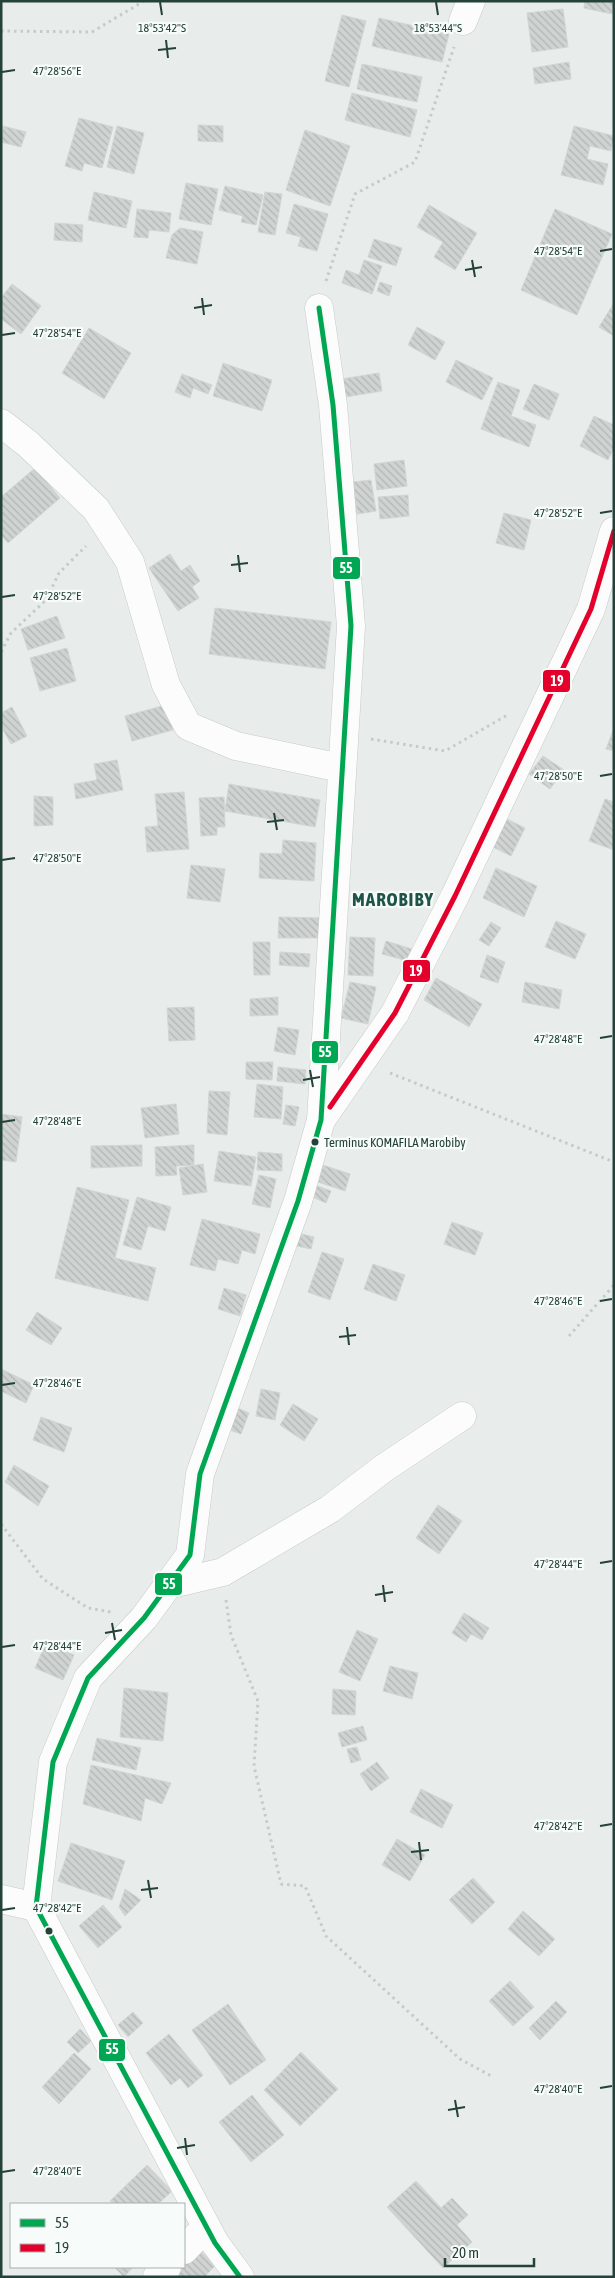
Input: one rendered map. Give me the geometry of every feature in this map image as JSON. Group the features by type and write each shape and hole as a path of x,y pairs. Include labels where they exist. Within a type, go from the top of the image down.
{"street":[{"path":"240,2277 215,2243 206,2227 36,1907 53,1762 88,1678 144,1618 190,1555 200,1474 298,1201 321,1120 351,626 332,405 319,308"},
{"path":"1,423 28,444 96,509 116,539 130,562 166,685 188,726 236,746 342,768"},
{"path":"321,1120 395,1013 455,896 591,609 614,531"},
{"path":"168,1585 223,1572 330,1509 384,1468 462,1416"},
{"path":"1,1899 36,1907"},
{"path":"185,2249 206,2227"},
{"path":"157,2277 166,2268"}],"path":[{"path":"1,31 92,32 144,1"},
{"path":"319,308 328,271 355,194 415,162 467,11"},
{"path":"1,652 11,633 46,600 59,573 86,546 116,539"},
{"path":"344,736 445,751 495,720 549,697"},
{"path":"361,1061 614,1162"},
{"path":"569,1336 614,1285"},
{"path":"1,1524 43,1578 88,1608 144,1618"},
{"path":"223,1572 231,1635 258,1701 254,1766 281,1884 305,1886 326,1936 460,2059 493,2077"}],"building":[{"path":"585,1 614,1 612,14 584,8"},
{"path":"563,9 568,47 532,52 527,13"},
{"path":"342,15 366,21 349,87 325,81"},
{"path":"379,18 449,34 442,62 372,46"},
{"path":"569,62 571,79 535,84 533,68"},
{"path":"362,64 422,77 417,102 357,89"},
{"path":"352,93 417,110 410,137 345,120"},
{"path":"79,118 113,127 102,168 84,163 82,171 65,166"},
{"path":"198,125 223,126 223,142 198,141"},
{"path":"3,126 26,132 21,147 1,142"},
{"path":"117,126 144,133 134,174 107,167"},
{"path":"574,126 614,136 611,151 590,146 587,159 608,164 603,185 561,175"},
{"path":"305,130 350,146 330,206 286,190"},
{"path":"186,183 218,189 211,225 179,219"},
{"path":"225,186 263,195 256,225 241,222 243,216 219,210"},
{"path":"94,192 132,201 126,228 88,220"},
{"path":"265,192 282,194 275,235 258,232"},
{"path":"294,204 328,214 317,251 298,246 301,237 286,233"},
{"path":"429,205 477,233 455,270 434,257 443,242 417,227"},
{"path":"137,209 171,213 169,232 149,230 148,238 134,237"},
{"path":"555,209 612,234 577,315 521,290"},
{"path":"55,223 83,225 82,242 54,240"},
{"path":"180,228 203,232 197,264 166,258 172,235"},
{"path":"374,239 402,248 396,266 368,257"},
{"path":"364,260 382,266 372,294 342,283 346,270 359,275"},
{"path":"380,282 392,286 389,296 377,291"},
{"path":"12,284 41,306 21,334 1,319 1,298"},
{"path":"614,303 614,336 599,327"},
{"path":"417,327 445,342 435,360 408,345"},
{"path":"89,328 131,353 104,399 62,373"},
{"path":"456,360 493,378 482,400 446,382"},
{"path":"223,363 272,380 262,411 213,396"},
{"path":"379,373 382,391 345,397 342,379"},
{"path":"182,374 212,385 208,394 193,388 190,398 175,392"},
{"path":"498,382 520,390 511,416 536,425 529,447 481,429"},
{"path":"534,384 559,394 549,420 523,409"},
{"path":"594,416 614,425 614,448 608,460 580,446"},
{"path":"404,460 407,486 377,490 374,464"},
{"path":"35,468 60,498 8,543 1,535 1,497"},
{"path":"371,480 376,511 357,514 353,482"},
{"path":"408,495 409,516 380,519 378,497"},
{"path":"504,513 531,520 524,550 496,543"},
{"path":"170,554 181,571 190,565 200,581 192,587 199,598 178,611 149,568"},
{"path":"215,608 331,622 325,669 209,654"},
{"path":"57,616 65,638 28,650 21,629"},
{"path":"67,648 76,681 40,691 30,658"},
{"path":"166,705 173,730 132,741 125,716"},
{"path":"12,707 27,736 11,744 1,726 1,713"},
{"path":"614,728 614,751 606,749"},
{"path":"543,756 564,770 550,789 529,774"},
{"path":"117,760 123,790 76,799 74,784 97,780 94,764"},
{"path":"229,784 320,800 315,827 225,811"},
{"path":"184,792 189,849 147,852 145,827 158,826 155,794"},
{"path":"34,796 53,797 53,825 34,826"},
{"path":"224,797 225,827 217,827 217,835 201,836 199,798"},
{"path":"605,799 614,802 614,850 589,841"},
{"path":"507,819 525,828 511,856 493,847"},
{"path":"283,840 316,843 314,881 259,878 260,853 282,854"},
{"path":"191,865 225,869 220,902 187,898"},
{"path":"496,868 537,886 524,917 483,898"},
{"path":"279,917 323,918 323,938 278,938"},
{"path":"556,921 586,934 575,959 545,947"},
{"path":"491,922 501,928 489,946 479,940"},
{"path":"350,937 375,938 373,976 348,975"},
{"path":"386,941 412,949 408,961 382,954"},
{"path":"253,942 270,942 270,975 254,975"},
{"path":"280,952 310,954 309,967 279,965"},
{"path":"487,955 505,962 498,983 480,977"},
{"path":"436,978 482,1004 469,1027 424,1000"},
{"path":"350,982 376,987 368,1024 341,1018"},
{"path":"525,982 562,990 559,1009 522,1002"},
{"path":"278,997 278,1015 250,1016 250,999"},
{"path":"194,1007 195,1040 169,1041 167,1008"},
{"path":"278,1027 299,1030 295,1055 274,1051"},
{"path":"246,1062 273,1062 272,1080 246,1079"},
{"path":"278,1067 306,1070 305,1084 277,1081"},
{"path":"257,1084 283,1087 281,1119 254,1117"},
{"path":"209,1091 230,1092 227,1135 207,1133"},
{"path":"176,1104 179,1134 145,1138 141,1108"},
{"path":"286,1105 299,1107 295,1126 283,1124"},
{"path":"1,1114 22,1117 16,1162 1,1160"},
{"path":"142,1145 142,1166 91,1168 91,1146"},
{"path":"194,1145 194,1165 176,1166 177,1175 156,1176 155,1147"},
{"path":"219,1151 256,1157 251,1186 214,1181"},
{"path":"258,1152 282,1154 282,1171 257,1170"},
{"path":"203,1164 207,1192 183,1195 179,1168"},
{"path":"323,1165 350,1174 345,1191 318,1182"},
{"path":"259,1175 276,1179 270,1208 252,1204"},
{"path":"312,1184 331,1191 326,1203 308,1195"},
{"path":"77,1187 129,1200 115,1258 156,1268 148,1301 55,1278"},
{"path":"137,1197 171,1207 165,1231 148,1226 141,1250 123,1245"},
{"path":"202,1219 260,1234 255,1254 242,1250 238,1264 218,1259 215,1271 190,1265"},
{"path":"452,1222 483,1233 475,1255 444,1244"},
{"path":"294,1232 314,1237 311,1249 292,1245"},
{"path":"322,1252 344,1259 330,1300 308,1292"},
{"path":"373,1264 405,1275 396,1301 364,1289"},
{"path":"224,1288 246,1295 240,1316 218,1309"},
{"path":"37,1312 62,1328 51,1345 26,1330"},
{"path":"1,1369 34,1385 26,1403 1,1391"},
{"path":"261,1389 280,1393 275,1420 256,1416"},
{"path":"293,1404 318,1419 304,1441 280,1425"},
{"path":"235,1407 249,1413 241,1434 227,1429"},
{"path":"41,1417 72,1428 64,1452 33,1440"},
{"path":"14,1465 49,1486 38,1506 5,1482"},
{"path":"438,1505 462,1521 439,1554 416,1538"},
{"path":"464,1613 489,1628 482,1640 471,1634 466,1642 452,1633"},
{"path":"357,1630 378,1639 360,1681 339,1672"},
{"path":"46,1643 74,1655 63,1680 35,1668"},
{"path":"390,1666 418,1673 412,1699 383,1691"},
{"path":"124,1688 168,1693 163,1741 120,1737"},
{"path":"333,1689 356,1691 355,1715 332,1714"},
{"path":"363,1726 367,1740 342,1747 338,1733"},
{"path":"97,1738 141,1748 136,1770 92,1760"},
{"path":"357,1747 361,1760 351,1763 347,1749"},
{"path":"377,1762 389,1778 371,1791 360,1774"},
{"path":"91,1765 171,1783 162,1804 145,1798 141,1821 83,1804"},
{"path":"421,1789 453,1805 442,1828 410,1812"},
{"path":"397,1839 425,1855 410,1881 382,1865"},
{"path":"71,1843 125,1861 112,1900 58,1881"},
{"path":"473,1878 495,1902 472,1924 449,1900"},
{"path":"125,1889 141,1900 125,1916 119,1907"},
{"path":"103,1905 122,1927 98,1948 79,1926"},
{"path":"523,1911 555,1939 539,1956 508,1929"},
{"path":"510,1981 534,2007 513,2026 489,2001"},
{"path":"556,2001 567,2012 540,2040 529,2028"},
{"path":"228,2004 266,2060 230,2085 192,2030"},
{"path":"133,2012 143,2023 128,2037 118,2025"},
{"path":"80,2029 91,2041 78,2053 67,2042"},
{"path":"169,2034 203,2075 188,2088 180,2078 171,2085 146,2053"},
{"path":"301,2052 338,2089 300,2126 264,2090"},
{"path":"74,2053 91,2069 59,2104 42,2087"},
{"path":"252,2095 284,2135 251,2162 219,2122"},
{"path":"147,2165 172,2191 159,2203 112,2203 110,2201"},
{"path":"416,2181 441,2208 452,2198 468,2215 457,2225 472,2242 443,2268 387,2207"},
{"path":"200,2250 215,2266 206,2275 208,2277 173,2277 182,2268 185,2268 185,2265"},
{"path":"115,2268 132,2268 124,2277"}],"transit line":[{"name":"55","path":"240,2277 215,2243 36,1907 53,1762 88,1678 144,1618 190,1555 200,1474 298,1201 321,1120 351,626 333,405 319,308"},
{"name":"19","path":"330,1107 395,1013 455,896 591,609 614,531"}],"place":[{"name":"Terminus KOMAFILA Marobiby","path":"315,1142"}],"district":[{"name":"MAROBIBY","path":"393,899"}]}
